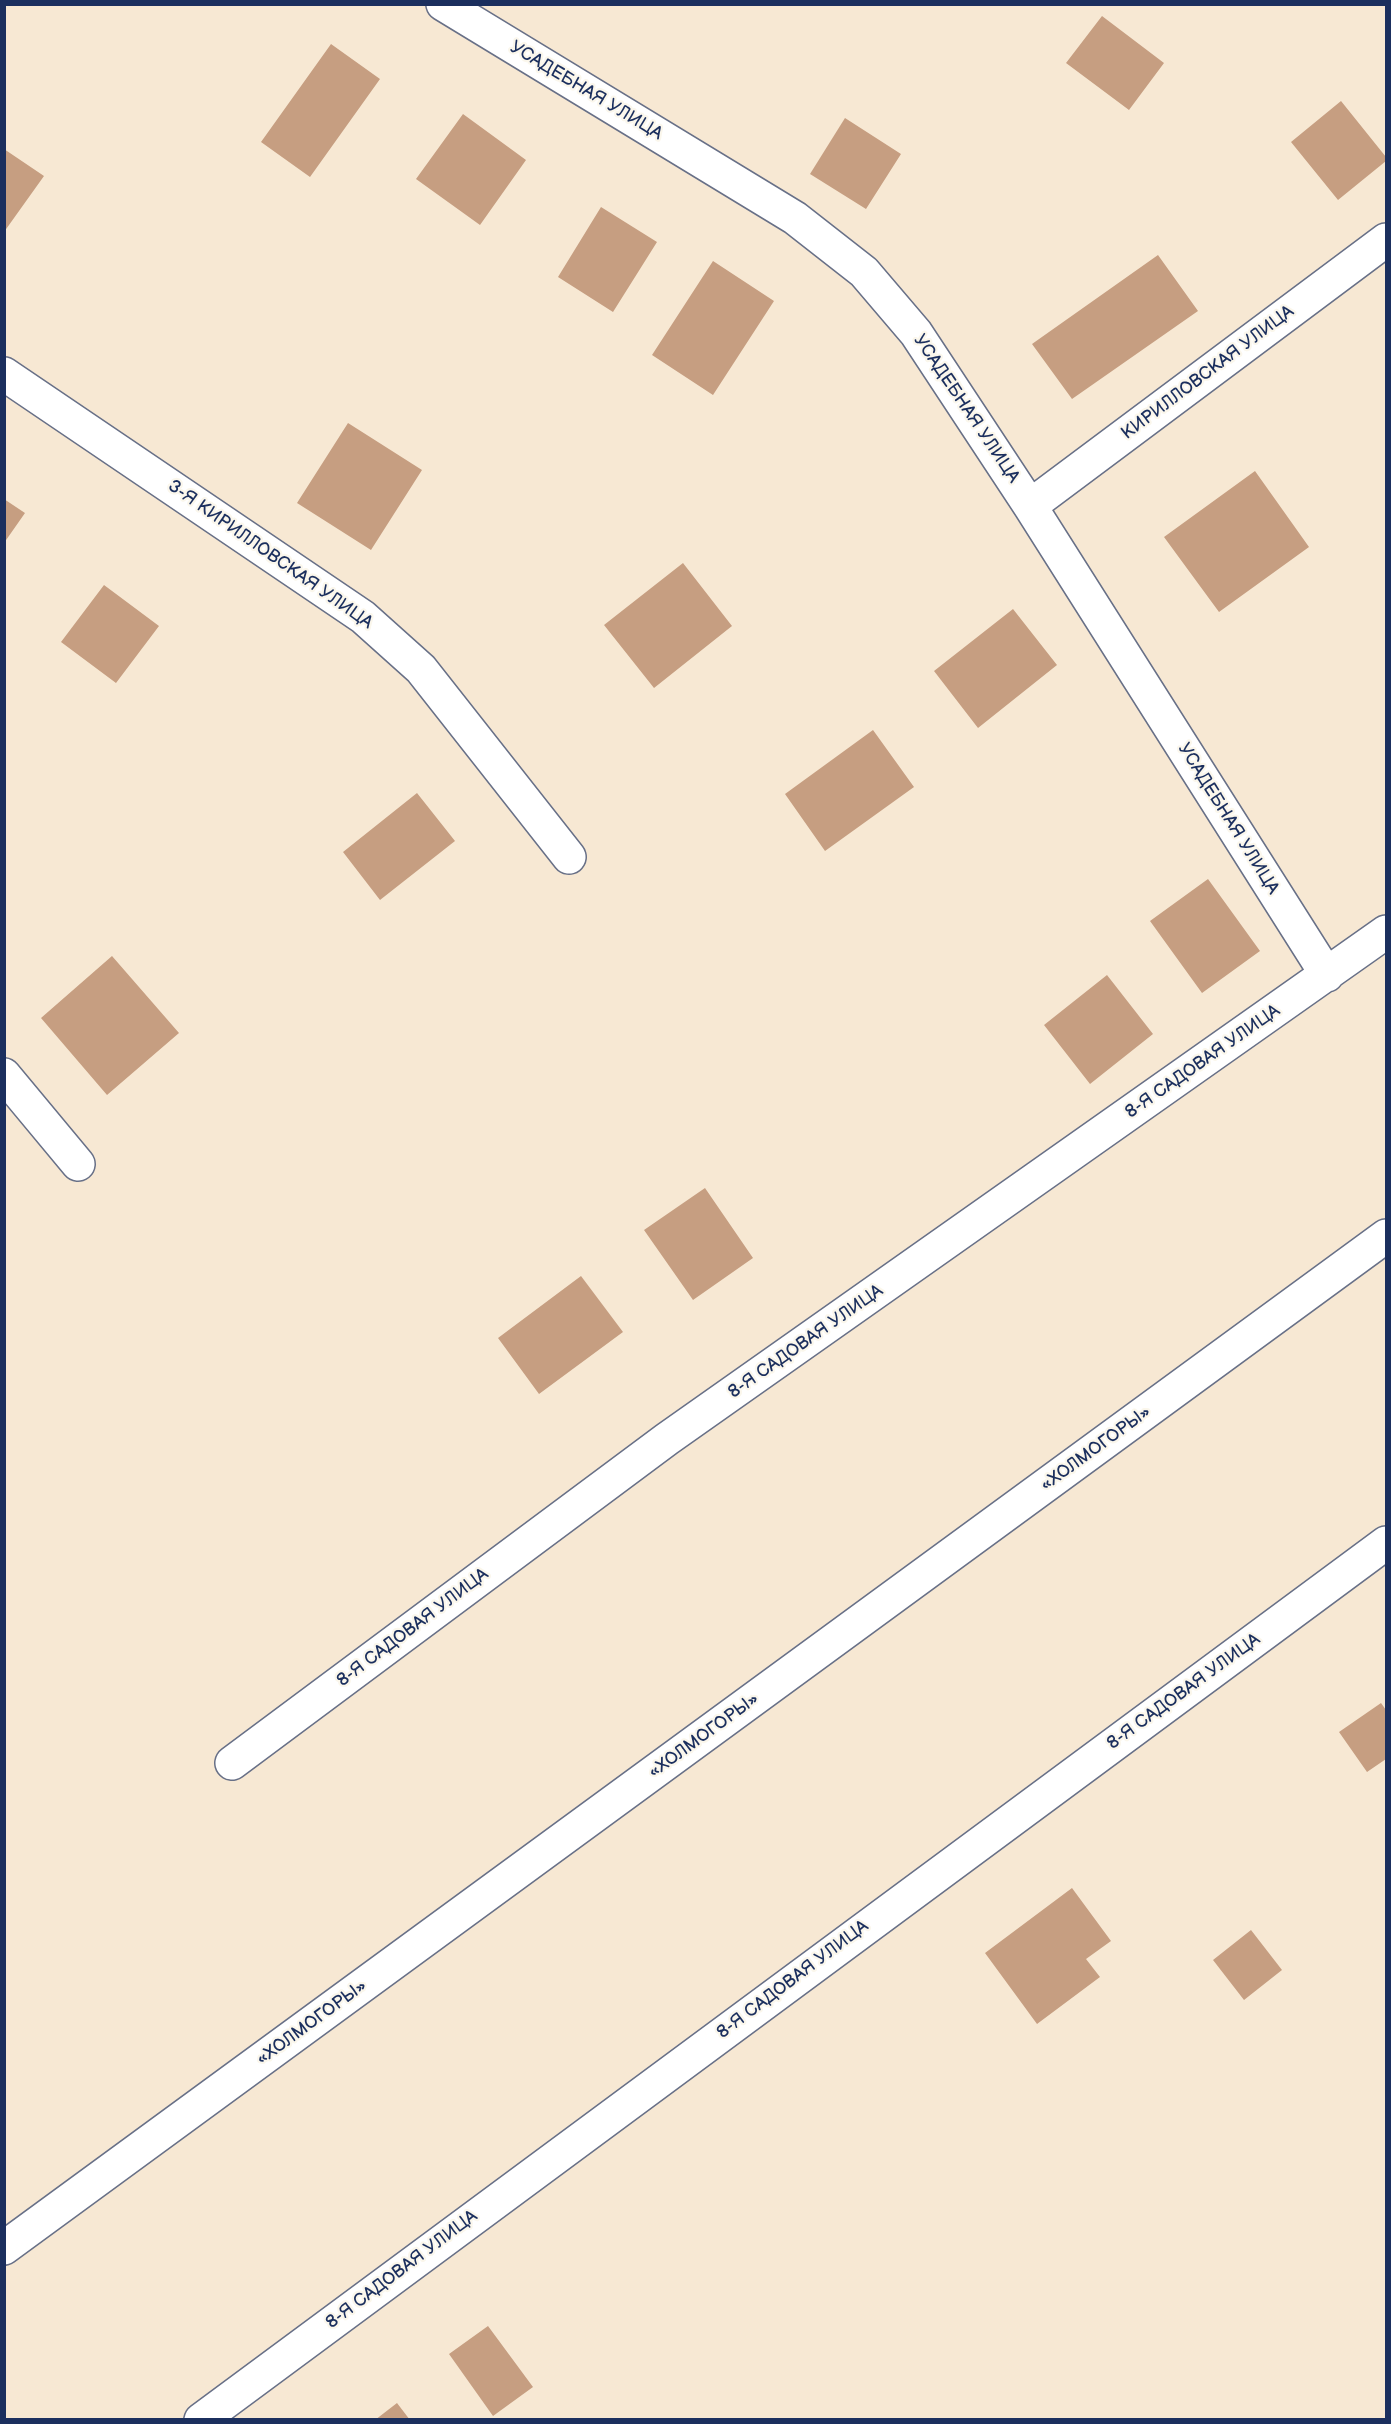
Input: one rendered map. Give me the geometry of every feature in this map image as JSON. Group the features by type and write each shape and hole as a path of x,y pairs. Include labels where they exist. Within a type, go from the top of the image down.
{"main road":[{"name":"УСАДЕБНАЯ УЛИЦА","path":"443,4 795,218 864,272 916,333 1030,506 1327,975"},
{"name":"КИРИЛЛОВСКАЯ УЛИЦА","path":"1030,506 1386,240"},
{"name":"3-Я КИРИЛЛОВСКАЯ УЛИЦА","path":"4,375 363,617 421,669 569,857"},
{"name":"8-Я САДОВАЯ УЛИЦА","path":"232,1763 667,1439 1386,932"},
{"path":"4,1075 78,1164"},
{"name":"«ХОЛМОГОРЫ»","path":"10,2245 1386,1236"},
{"name":"8-Я САДОВАЯ УЛИЦА","path":"201,2420 1386,1543"}],"building":[{"path":"1102,16 1164,63 1129,110 1066,63"},
{"path":"331,44 380,79 310,177 261,142"},
{"path":"1341,101 1386,157 1386,161 1338,200 1291,142"},
{"path":"463,114 526,160 480,225 416,179"},
{"path":"845,118 901,154 866,209 810,174"},
{"path":"4,149 44,176 4,232"},
{"path":"601,207 657,242 613,312 558,277"},
{"path":"1158,255 1198,311 1072,399 1032,344"},
{"path":"713,261 774,301 713,395 652,355"},
{"path":"348,423 422,470 371,550 297,503"},
{"path":"1255,471 1309,547 1219,612 1164,537"},
{"path":"4,499 25,513 4,543"},
{"path":"683,563 732,626 654,688 604,625"},
{"path":"104,585 159,626 116,683 61,642"},
{"path":"1013,609 1057,665 978,728 934,671"},
{"path":"873,730 914,787 825,851 785,794"},
{"path":"417,793 455,841 380,900 343,852"},
{"path":"1208,879 1260,951 1202,993 1150,921"},
{"path":"112,956 179,1033 107,1095 41,1018"},
{"path":"1107,975 1153,1034 1090,1084 1044,1025"},
{"path":"705,1188 753,1258 693,1300 644,1230"},
{"path":"581,1276 623,1332 539,1394 498,1338"},
{"path":"1381,1703 1386,1710 1386,1759 1367,1772 1339,1732"},
{"path":"1072,1888 1111,1941 1086,1959 1100,1977 1037,2024 985,1953"},
{"path":"1251,1930 1282,1970 1244,2000 1213,1960"},
{"path":"488,2326 533,2387 493,2416 449,2354"},
{"path":"397,2403 410,2420 375,2420"}]}
